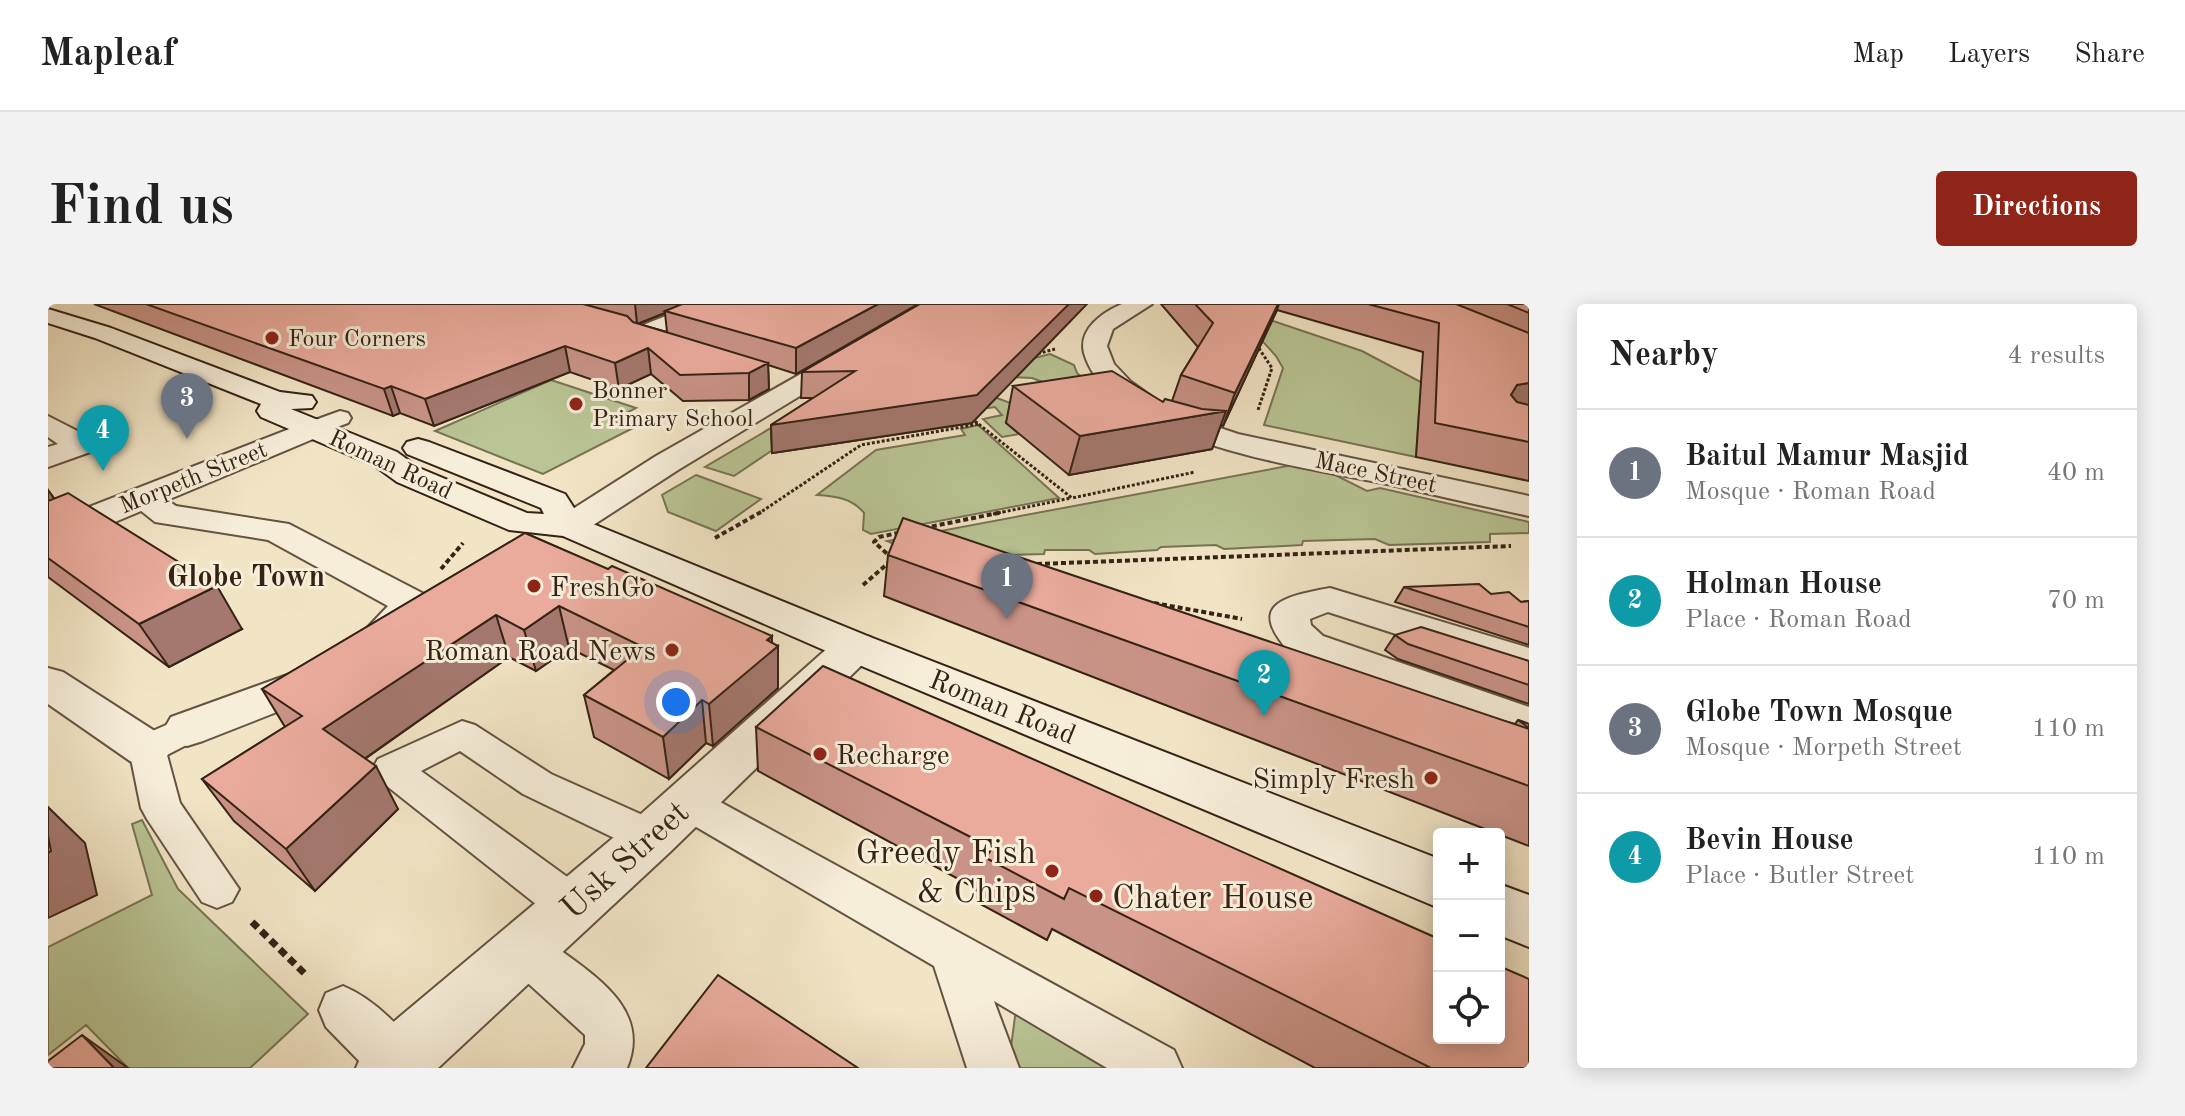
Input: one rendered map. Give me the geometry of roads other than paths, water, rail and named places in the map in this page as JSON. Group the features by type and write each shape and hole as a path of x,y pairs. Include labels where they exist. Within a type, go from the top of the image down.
{"street":[{"path":"704,357 634,333 715,304"},
{"path":"569,526 667,463 940,304"},
{"name":"Mace Street","path":"1141,304 1109,320 1099,332 1096,353 1106,371 1134,400 1161,417 1232,441 1529,506"},
{"name":"Roman Road","path":"48,316 103,333 276,400 271,411 328,423 408,475 521,523 569,526 855,647 1433,882"},
{"path":"762,375 800,387"},
{"name":"Morpeth Street","path":"48,539 328,423"},
{"path":"48,425 82,445 48,458"},
{"path":"143,500 167,515 277,531 412,603 366,655 338,672 249,703 187,729"},
{"path":"1529,663 1330,600 1307,604 1290,614 1291,629 1308,646 1529,724"},
{"name":"Usk Street","path":"392,1065 669,820 855,647"},
{"path":"48,683 147,749"},
{"path":"1505,911 1529,921"}],"lane":[{"path":"187,729 147,749 161,808 217,889"},
{"path":"572,906 391,769 462,734 537,784 669,820 952,952 1156,1068"},
{"path":"523,949 604,1019 612,1043 608,1057 599,1068"},
{"path":"952,952 993,1068"},
{"path":"343,1010 392,1065"}],"place":[{"name":"Four Corners","path":"272,338"},
{"name":"Bonner Primary School","path":"576,404"},
{"name":"Globe Town Mosque","path":"187,439"},
{"name":"Bevin House","path":"103,471"},
{"name":"FreshGo","path":"534,586"},
{"name":"Baitul Mamur Masjid","path":"1007,619"},
{"name":"Roman Road News","path":"672,650"},
{"name":"Holman House","path":"1264,716"},
{"name":"Recharge","path":"820,754"},
{"name":"Simply Fresh","path":"1431,778"},
{"name":"Greedy Fish & Chips","path":"1052,871"},
{"name":"Chater House","path":"1096,896"}],"district":[{"name":"Globe Town","path":"246,576"}]}
